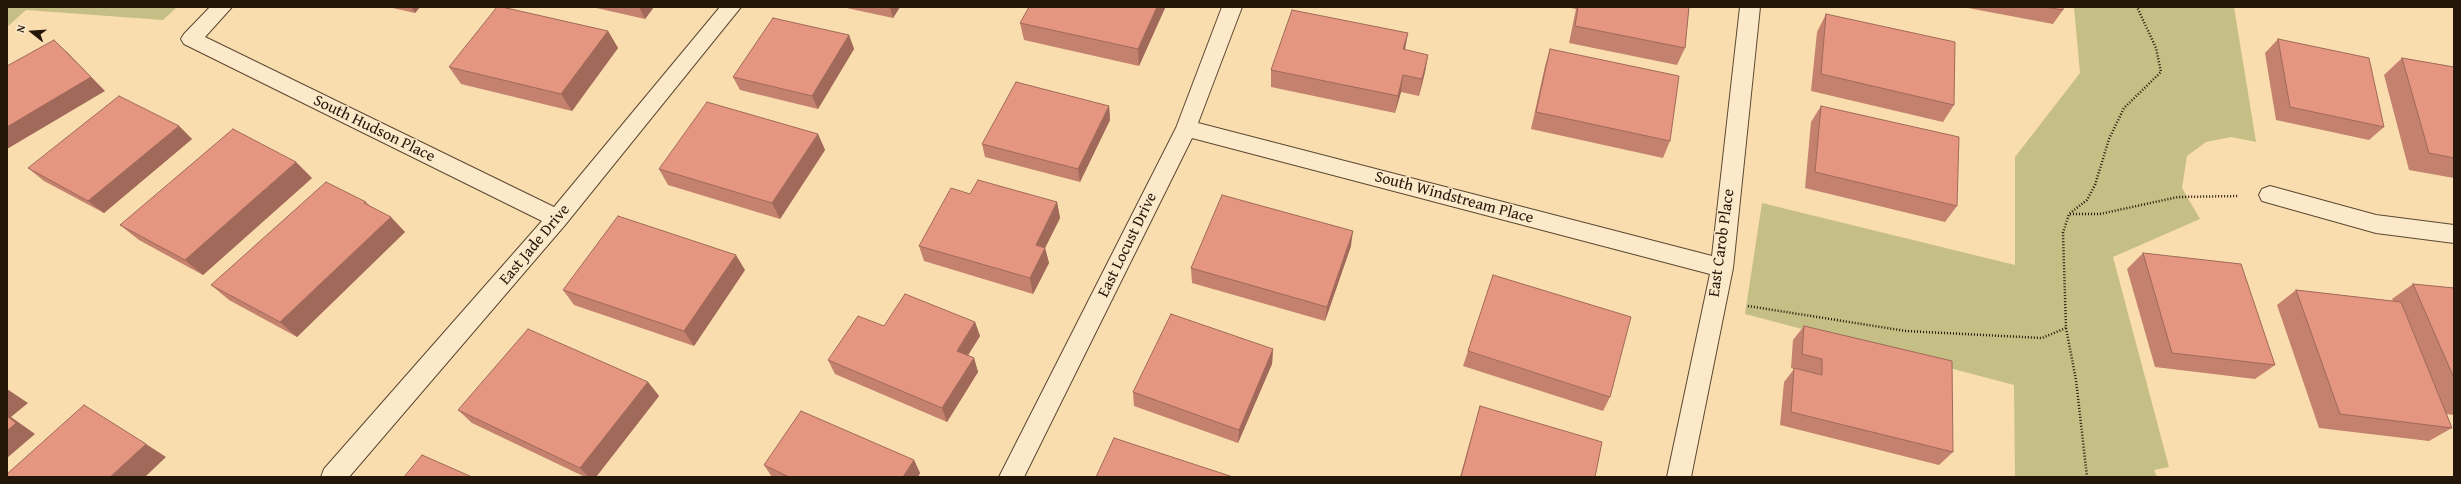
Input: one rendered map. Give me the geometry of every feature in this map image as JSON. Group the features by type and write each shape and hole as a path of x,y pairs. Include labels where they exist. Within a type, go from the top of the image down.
{"street":[{"name":"South Hudson Place","path":"222,7 190,39 557,219"},
{"name":"East Jade Drive","path":"333,477 557,219 731,7"},
{"name":"East Locust Drive","path":"1011,477 1186,128 1232,7"},
{"name":"East Carob Place","path":"1679,477 1715,296 1722,268 1750,7"},
{"name":"South Windstream Place","path":"1186,128 1722,268"},
{"path":"2270,195 2376,224 2454,234"}],"path":[{"path":"2087,477 2076,380 2066,328 2063,233 2069,214 2087,200 2095,185 2109,139 2124,108 2161,72 2156,48 2137,7"},
{"path":"2069,214 2100,214 2178,197 2270,195"},
{"path":"1715,296 1756,308 1906,331 2042,338 2066,328"}],"shaded area":[{"path":"7,7 177,7 163,20 26,10 7,27"},
{"path":"2074,7 2234,7 2256,142 2231,137 2206,142 2187,156 2182,188 2200,219 2113,257 2169,467 2154,470 2157,477 2015,477 2014,385 1745,314 1762,203 2015,265 2015,157 2080,73"}],"building":[{"path":"497,7 608,31 561,94 449,67"},
{"path":"1029,7 1157,7 1138,49 1020,23"},
{"path":"1578,7 1689,7 1685,48 1575,26"},
{"path":"2045,7 2063,7 2063,10"},
{"path":"1292,10 1408,33 1403,49 1428,55 1422,79 1403,75 1398,96 1271,70"},
{"path":"1826,14 1955,42 1954,105 1821,74"},
{"path":"773,18 849,35 812,96 733,77"},
{"path":"2278,39 2369,58 2384,127 2290,107"},
{"path":"54,40 91,77 7,127 7,66"},
{"path":"1550,49 1679,76 1670,141 1536,112"},
{"path":"2402,58 2454,67 2454,158 2429,153"},
{"path":"1016,82 1109,106 1078,169 982,144"},
{"path":"119,96 179,126 88,201 28,168"},
{"path":"707,102 818,134 772,203 659,169"},
{"path":"1821,106 1959,137 1957,206 1815,172"},
{"path":"233,129 296,162 185,260 120,225"},
{"path":"978,180 1057,202 1036,245 1045,248 1030,278 919,246 951,188 970,194"},
{"path":"326,182 366,202 364,203 391,217 280,322 211,285"},
{"path":"1222,195 1353,231 1327,307 1191,268"},
{"path":"618,216 736,255 684,331 563,290"},
{"path":"2143,253 2241,264 2275,365 2172,353"},
{"path":"1493,275 1631,317 1610,397 1468,351"},
{"path":"2413,284 2454,288 2454,378"},
{"path":"2296,290 2401,302 2452,428 2340,414"},
{"path":"905,294 975,322 957,351 974,358 942,408 828,360 858,316 884,326"},
{"path":"1171,314 1273,349 1239,430 1133,392"},
{"path":"1804,326 1952,361 1953,452 1791,412 1794,368 1822,375 1822,359 1802,354"},
{"path":"528,329 648,382 580,468 458,410"},
{"path":"84,405 146,444 110,477 7,477 7,474"},
{"path":"1480,406 1602,442 1595,477 1461,477"},
{"path":"801,411 914,460 903,477 789,477 764,465"},
{"path":"7,416 16,423 7,431"},
{"path":"1114,438 1233,477 1096,477"},
{"path":"422,455 472,477 404,477"}]}
